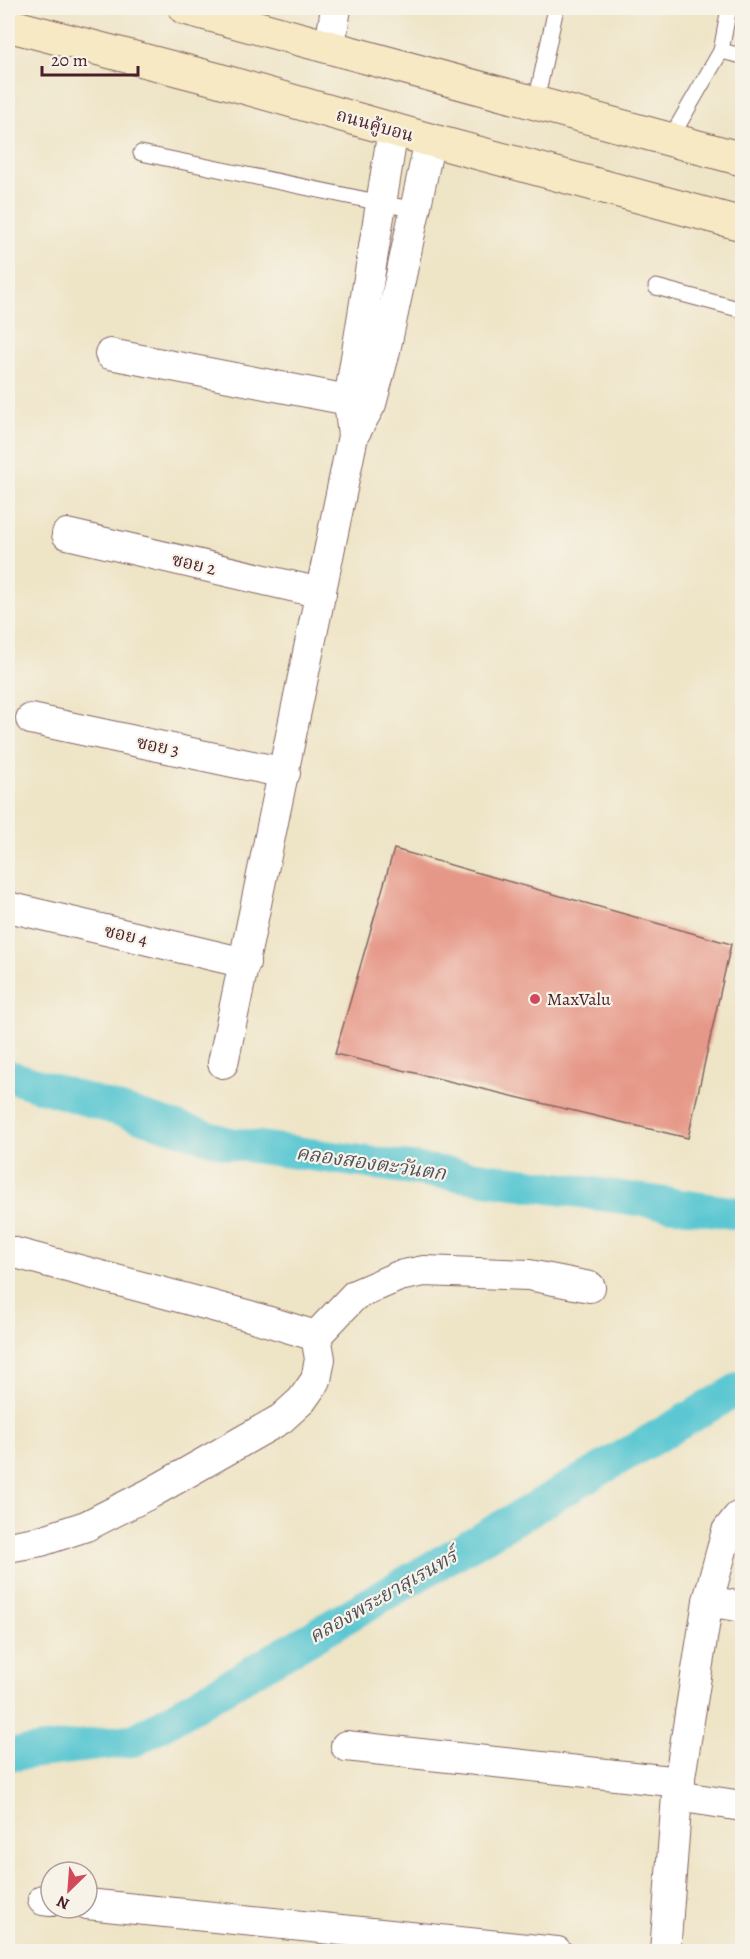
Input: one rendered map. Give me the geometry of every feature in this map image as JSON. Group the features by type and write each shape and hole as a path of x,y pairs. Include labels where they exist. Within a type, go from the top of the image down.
{"main road":[{"path":"185,8 742,159"},
{"name":"ถนนคู้บอน","path":"8,25 215,79 393,130 742,224"}],"street":[{"path":"330,46 336,8"},
{"path":"223,1063 285,773 360,402 381,203 393,130"},
{"path":"360,402 384,355 430,140"},
{"path":"110,354 360,402"},
{"name":"ซอย 2","path":"67,534 321,593"},
{"name":"ซอย 3","path":"31,719 285,773"},
{"name":"ซอย 4","path":"8,907 245,963"},
{"path":"8,1251 316,1336"},
{"path":"316,1336 355,1296 399,1276 424,1271 529,1275 590,1287"},
{"path":"8,1547 40,1541 86,1526 151,1493 281,1419 302,1400 316,1380 320,1359 316,1336"},
{"path":"665,1952 678,1789 708,1601 727,1531 742,1515"},
{"path":"708,1601 742,1607"},
{"path":"346,1746 678,1789 742,1806"},
{"path":"99,1905 557,1952"}],"lane":[{"path":"536,102 556,8"},
{"path":"670,139 721,51 729,8"},
{"path":"721,51 742,56"},
{"path":"141,153 415,210"},
{"path":"656,287 742,310"}],"building":[{"name":"MaxValu","path":"394,849 731,944 688,1138 335,1054"}],"waterway":[{"name":"คลองสองตะวันตก","path":"8,1076 227,1143 742,1214"},
{"name":"คลองพระยาสุเรนทร์","path":"8,1755 135,1740 742,1387"}],"place":[{"name":"MaxValu","path":"535,999"}]}
